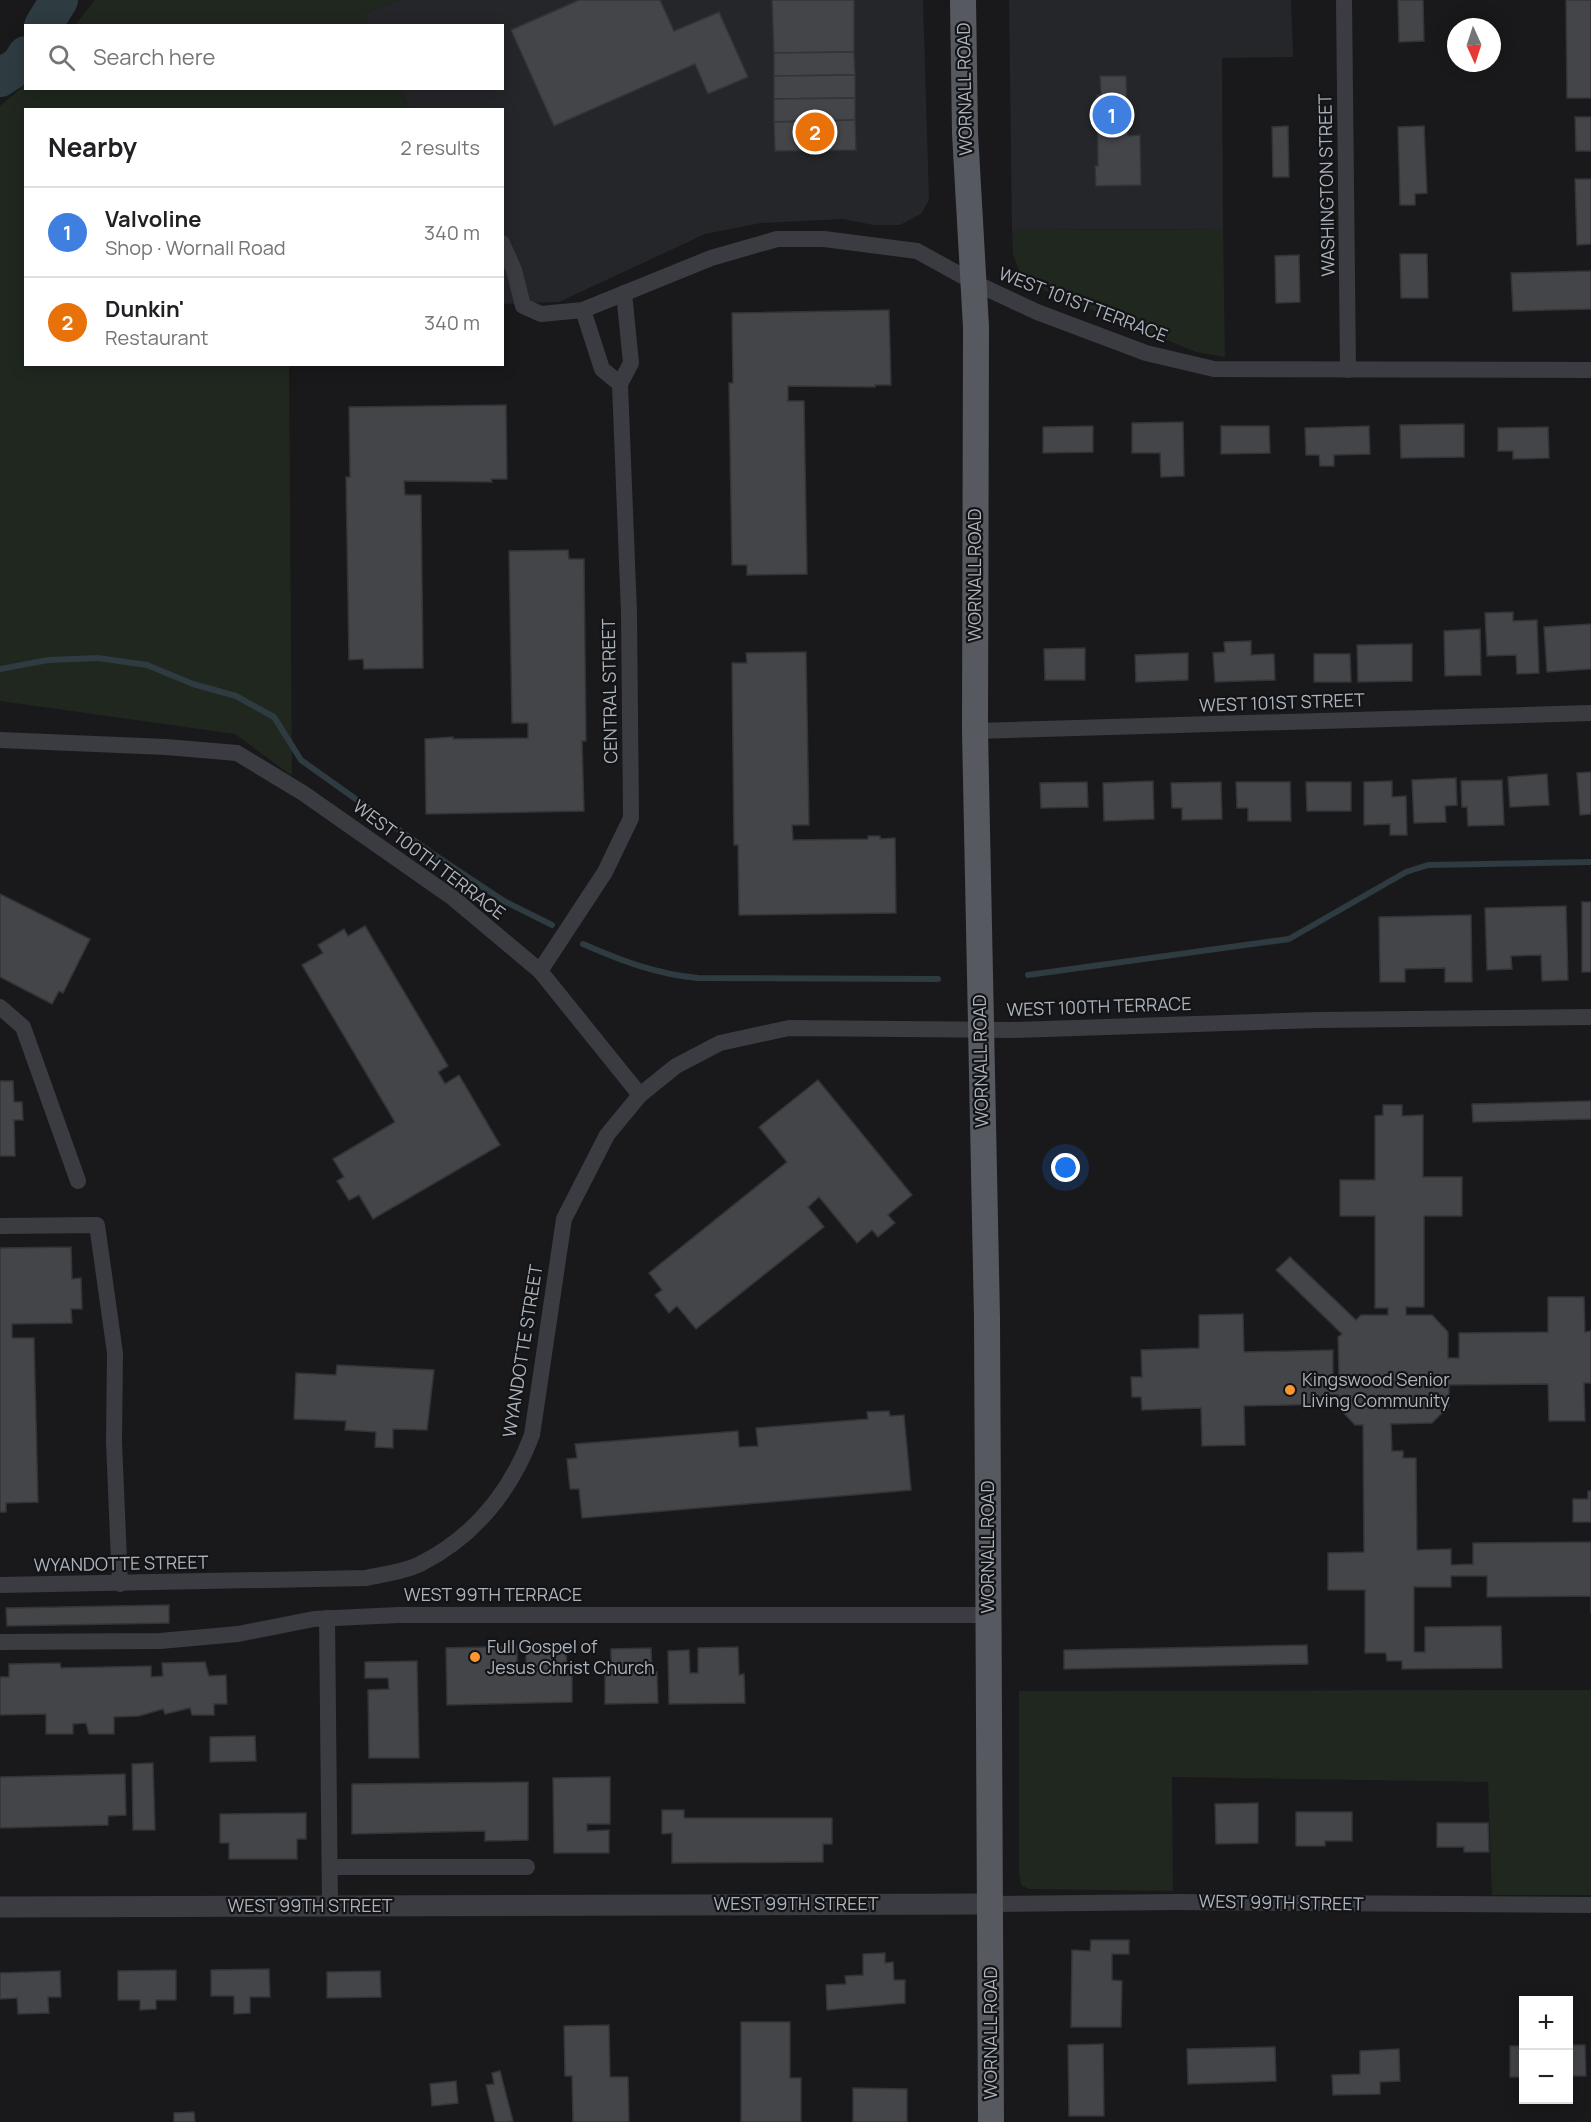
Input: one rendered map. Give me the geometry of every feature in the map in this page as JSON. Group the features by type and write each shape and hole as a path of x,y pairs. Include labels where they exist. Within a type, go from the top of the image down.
{"main road":[{"name":"WORNALL ROAD","path":"963,0 964,134 975,283 975,731 988,1615 991,2122"}],"street":[{"name":"WASHINGTON STREET","path":"1344,0 1348,370"},
{"name":"WEST 101ST TERRACE","path":"504,248 514,270 523,306 541,314 583,310 711,258 777,239 824,239 917,251 975,283 1037,312 1146,353 1214,369 1591,370"},
{"name":"CENTRAL STREET","path":"540,971 605,872 631,818 629,613 620,384 631,363 624,293"},
{"path":"583,310 602,369 620,384"},
{"name":"WEST 101ST STREET","path":"975,731 1591,713"},
{"name":"WEST 100TH TERRACE","path":"0,740 166,747 237,753 303,793 453,898 540,971 640,1095 676,1066 720,1043 789,1028 981,1030 1329,1020 1591,1017"},
{"path":"0,1007 23,1027 78,1181"},
{"name":"WYANDOTTE STREET","path":"0,1585 366,1578 419,1565 468,1532 495,1505 521,1463 532,1435 564,1219 606,1135 640,1095"},
{"path":"0,1226 97,1226 115,1353 114,1442 120,1584"},
{"name":"WEST 99TH TERRACE","path":"0,1642 160,1641 238,1634 327,1618 422,1615 988,1615"},
{"path":"327,1618 330,1906"},
{"path":"330,1867 527,1867"},
{"name":"WEST 99TH STREET","path":"0,1907 1177,1902 1591,1905"}],"shaded area":[{"path":"95,0 399,0 364,14 369,24 76,24"},
{"path":"399,0 923,0 929,200 921,214 900,225 873,225 843,219 761,223 705,234 559,302 504,304 504,108 410,108 400,90 504,90 504,24 369,24 364,14"},
{"path":"1009,0 1291,0 1293,57 1222,58 1223,229 1012,230"},
{"path":"24,86 24,90 400,90 410,108 24,108 24,366 289,366 292,776 235,734 0,701 0,106"},
{"path":"1223,229 1225,357 1196,352 1046,291 1022,278 1013,255 1012,230"},
{"path":"1591,1690 1591,1895 1492,1895 1488,1782 1172,1777 1173,1891 1029,1889 1021,1885 1019,1871 1019,1691"}],"building":[{"path":"579,0 660,0 674,31 719,12 748,77 708,94 695,64 554,126 511,30"},
{"path":"772,0 854,0 854,52 774,53"},
{"path":"1398,0 1423,0 1424,41 1399,42"},
{"path":"1566,0 1591,0 1591,98 1567,98"},
{"path":"854,52 855,75 774,76 774,53"},
{"path":"855,75 855,98 774,99 774,76"},
{"path":"1100,76 1126,76 1128,136 1140,135 1141,185 1096,186 1097,95 1101,95"},
{"path":"855,98 855,120 774,122 774,99"},
{"path":"1575,117 1591,117 1591,151 1576,151"},
{"path":"855,120 856,150 775,151 774,122"},
{"path":"1288,126 1289,177 1273,177 1272,127"},
{"path":"1424,126 1427,193 1415,194 1415,205 1400,205 1398,127"},
{"path":"1575,179 1591,179 1591,244 1577,245"},
{"path":"1400,254 1427,254 1428,298 1401,298"},
{"path":"1299,255 1300,302 1276,303 1275,256"},
{"path":"1591,271 1591,309 1513,311 1511,273"},
{"path":"889,310 891,385 875,385 875,387 788,386 788,401 804,401 807,574 747,575 747,565 732,565 729,383 733,383 732,313"},
{"path":"506,405 507,479 491,479 492,482 404,481 405,495 421,495 423,668 364,669 363,659 349,660 346,477 350,477 349,407"},
{"path":"1183,422 1184,476 1161,477 1160,453 1132,453 1132,423"},
{"path":"1464,424 1464,457 1401,458 1400,425"},
{"path":"1093,426 1093,452 1043,453 1043,427"},
{"path":"1221,426 1269,426 1270,453 1221,454"},
{"path":"1369,426 1370,454 1334,455 1334,466 1320,466 1319,455 1306,455 1305,428"},
{"path":"1548,427 1549,458 1513,459 1513,451 1498,451 1498,428"},
{"path":"568,550 569,559 584,559 586,741 582,741 584,811 426,814 425,739 528,738 528,723 512,723 509,551"},
{"path":"1513,612 1513,621 1537,620 1539,673 1517,674 1516,655 1487,656 1485,613"},
{"path":"1591,624 1591,669 1547,672 1544,627"},
{"path":"1480,629 1481,675 1445,676 1444,631"},
{"path":"1251,641 1251,655 1274,654 1275,680 1215,682 1213,653 1225,652 1224,642"},
{"path":"1412,644 1412,681 1358,682 1357,645"},
{"path":"1085,648 1085,680 1045,680 1044,649"},
{"path":"806,652 809,825 792,825 793,840 868,839 868,836 880,836 880,839 895,838 896,913 739,915 738,845 734,845 732,663 747,663 746,653"},
{"path":"1188,653 1188,680 1136,682 1135,655"},
{"path":"1314,654 1350,654 1351,682 1314,682"},
{"path":"1591,772 1591,814 1580,815 1577,773"},
{"path":"1547,774 1549,805 1510,807 1508,777"},
{"path":"1456,778 1457,805 1445,806 1446,822 1414,823 1412,780"},
{"path":"1502,780 1504,825 1468,826 1467,807 1462,807 1461,781"},
{"path":"1153,781 1154,819 1104,821 1103,783"},
{"path":"1392,781 1392,797 1406,796 1407,835 1390,835 1390,824 1364,825 1364,782"},
{"path":"1087,782 1088,807 1041,808 1040,783"},
{"path":"1221,782 1222,819 1182,820 1182,808 1172,808 1171,783"},
{"path":"1236,782 1290,782 1291,821 1248,821 1248,808 1237,808"},
{"path":"1306,782 1351,782 1351,811 1307,811"},
{"path":"0,894 90,939 63,993 59,991 52,1004 0,977"},
{"path":"1582,902 1591,902 1591,972 1582,972"},
{"path":"1566,906 1568,980 1542,981 1541,955 1511,956 1512,969 1487,970 1485,908"},
{"path":"1471,915 1472,982 1445,982 1445,968 1405,969 1405,982 1380,982 1379,917"},
{"path":"365,926 448,1066 438,1072 445,1084 459,1075 500,1145 373,1219 359,1195 349,1200 337,1181 344,1177 333,1159 395,1122 302,965 323,953 318,945 344,929 348,936"},
{"path":"818,1080 912,1195 888,1215 895,1223 878,1237 872,1230 857,1243 819,1197 808,1207 824,1227 696,1329 677,1306 669,1313 655,1295 662,1290 649,1273 787,1162 759,1127"},
{"path":"0,1081 13,1081 14,1102 22,1102 23,1120 14,1120 15,1156 0,1156"},
{"path":"1591,1101 1591,1119 1473,1122 1472,1104"},
{"name":"Kingswood Senior Living Community","path":"1383,1105 1402,1105 1402,1116 1423,1115 1423,1177 1462,1177 1462,1216 1424,1216 1424,1307 1406,1307 1406,1315 1432,1315 1448,1332 1448,1358 1459,1358 1459,1333 1548,1332 1548,1297 1584,1297 1585,1332 1591,1331 1591,1383 1584,1383 1585,1421 1549,1421 1548,1384 1449,1385 1449,1406 1432,1423 1391,1424 1392,1451 1403,1451 1403,1458 1416,1458 1417,1550 1451,1549 1451,1565 1473,1564 1473,1543 1591,1542 1591,1596 1487,1597 1487,1576 1451,1576 1451,1587 1414,1587 1414,1652 1425,1652 1425,1627 1501,1626 1502,1668 1402,1669 1402,1661 1387,1661 1386,1653 1365,1653 1365,1590 1328,1590 1328,1553 1364,1552 1363,1425 1355,1425 1339,1408 1339,1395 1330,1395 1330,1404 1244,1406 1245,1445 1202,1446 1201,1408 1142,1410 1141,1397 1132,1397 1131,1377 1142,1377 1141,1350 1199,1348 1199,1315 1243,1314 1244,1352 1333,1350 1333,1375 1339,1375 1338,1337 1342,1334 1276,1270 1290,1257 1356,1320 1361,1315 1388,1315 1388,1308 1375,1308 1375,1216 1340,1216 1340,1180 1375,1180 1375,1116 1383,1115"},
{"path":"71,1247 72,1279 81,1278 82,1309 71,1309 72,1323 12,1324 12,1338 34,1338 38,1502 6,1503 6,1512 0,1512 0,1248"},
{"path":"337,1365 434,1370 427,1430 393,1429 393,1448 375,1447 376,1432 345,1430 346,1421 294,1419 296,1373 336,1375"},
{"path":"889,1411 890,1416 904,1415 911,1490 582,1518 579,1489 570,1489 567,1459 577,1458 575,1444 738,1431 739,1447 758,1446 756,1428 868,1419 867,1412"},
{"path":"1588,1491 1591,1491 1591,1522 1573,1522 1573,1499 1588,1499"},
{"path":"169,1605 169,1623 7,1626 6,1608"},
{"path":"1307,1645 1308,1664 1064,1669 1064,1650"},
{"path":"517,1646 517,1674 526,1674 526,1647 566,1647 567,1674 572,1674 572,1702 447,1705 446,1648"},
{"path":"738,1647 739,1675 744,1674 745,1703 669,1704 668,1651 689,1650 690,1673 698,1673 698,1648"},
{"path":"651,1648 652,1673 657,1672 658,1703 605,1704 605,1673 611,1673 611,1649"},
{"path":"417,1661 419,1758 369,1758 368,1690 389,1689 388,1678 365,1678 365,1662"},
{"path":"205,1662 209,1676 226,1675 227,1704 214,1704 214,1715 192,1715 190,1708 165,1714 163,1709 139,1716 114,1717 114,1734 89,1734 86,1723 73,1724 73,1734 46,1734 46,1714 0,1715 0,1677 9,1677 9,1664 60,1663 61,1668 151,1666 151,1677 163,1676 162,1663"},
{"path":"255,1736 256,1761 210,1762 210,1737"},
{"path":"153,1763 155,1830 133,1830 132,1764"},
{"path":"125,1774 126,1815 108,1816 108,1825 0,1828 0,1777"},
{"path":"610,1777 610,1824 587,1824 587,1831 609,1830 609,1853 554,1853 553,1778"},
{"path":"528,1782 528,1840 485,1841 485,1831 352,1834 352,1784"},
{"path":"1258,1803 1258,1843 1216,1844 1215,1804"},
{"path":"662,1810 684,1810 684,1818 832,1818 832,1844 823,1844 823,1862 672,1863 672,1833 662,1834"},
{"path":"1296,1812 1352,1812 1352,1841 1325,1841 1325,1846 1296,1846"},
{"path":"306,1813 306,1839 297,1839 297,1859 229,1859 229,1843 220,1843 220,1814"},
{"path":"1437,1823 1488,1823 1489,1852 1464,1852 1464,1847 1437,1847"},
{"path":"1091,1940 1129,1940 1129,1954 1112,1954 1112,1980 1122,1981 1121,2027 1071,2027 1072,1950 1090,1951"},
{"path":"885,1953 885,1963 893,1962 894,1980 905,1980 905,2003 827,2010 826,1985 846,1984 845,1976 863,1975 863,1954"},
{"path":"269,1969 270,1997 250,1997 250,2013 234,2014 234,1996 211,1996 211,1970"},
{"path":"176,1970 176,2000 156,2000 156,2009 140,2010 140,2000 118,2000 118,1971"},
{"path":"60,1971 61,1997 48,1997 49,2013 18,2014 17,1998 0,1999 0,1973"},
{"path":"380,1971 381,1997 327,1998 327,1972"},
{"path":"741,2022 790,2022 790,2078 801,2078 801,2122 741,2122"},
{"path":"609,2025 610,2077 628,2077 629,2122 573,2122 572,2076 565,2076 564,2026"},
{"path":"1103,2044 1104,2116 1069,2116 1068,2045"},
{"path":"1573,2045 1585,2045 1586,2076 1573,2076"},
{"path":"1510,2046 1519,2046 1519,2077 1510,2077"},
{"path":"1275,2047 1276,2081 1188,2084 1187,2049"},
{"path":"1399,2049 1400,2081 1380,2082 1380,2094 1333,2095 1332,2075 1360,2074 1360,2051"},
{"path":"500,2071 513,2121 509,2122 495,2122 486,2085 494,2084 492,2073"},
{"path":"456,2081 458,2103 432,2106 430,2084"},
{"path":"853,2088 907,2089 907,2122 853,2122"},
{"path":"194,2112 195,2122 174,2122 174,2113"}],"waterway":[{"path":"44,24 59,0"},
{"path":"0,78 20,65 24,58"},
{"path":"0,669 48,660 98,658 147,665 193,684 236,696 274,717 301,760 430,852 504,901 552,925"},
{"path":"1028,975 1289,939 1406,872 1428,865 1591,862"},
{"path":"583,944 639,966 698,978 938,979"}],"place":[{"name":"Valvoline","path":"1112,115"},
{"name":"Dunkin'","path":"815,132"},
{"name":"Kingswood Senior Living Community","path":"1290,1390"},
{"name":"Full Gospel of Jesus Christ Church","path":"475,1657"}]}
